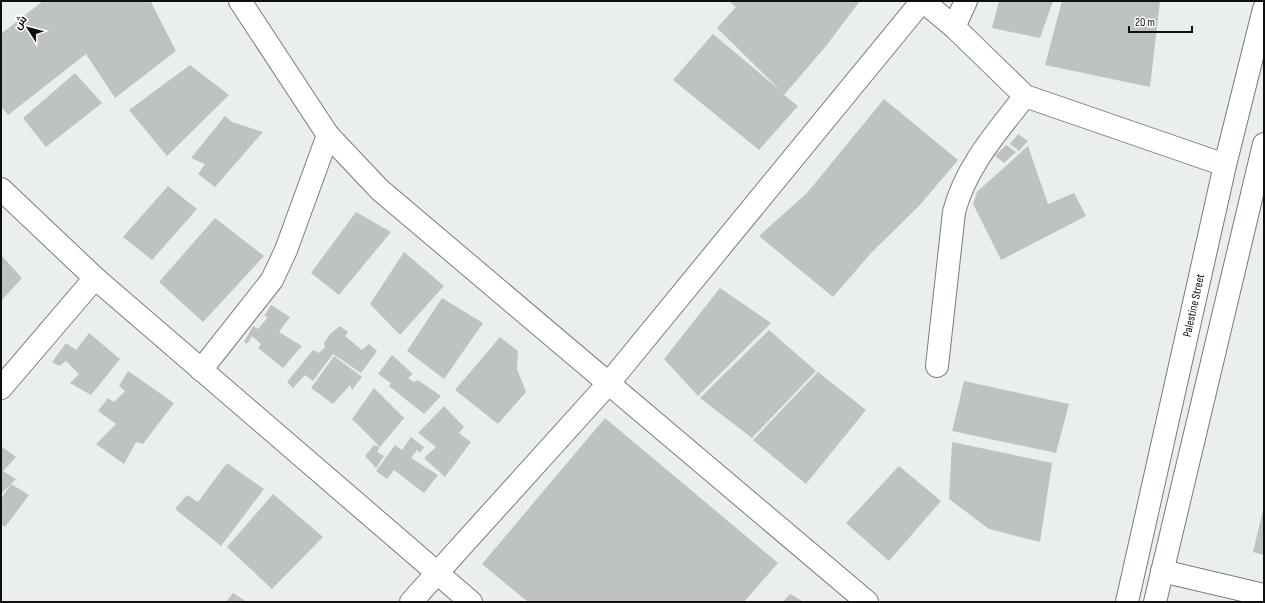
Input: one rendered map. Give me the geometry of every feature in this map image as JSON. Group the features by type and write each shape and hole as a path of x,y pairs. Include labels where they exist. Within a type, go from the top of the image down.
{"street":[{"path":"240,1 328,135 400,209 867,602"},
{"path":"411,602 439,573 608,384 923,1 954,27 1025,96 1225,165"},
{"path":"954,27 966,1"},
{"name":"Palestine Street","path":"1127,602 1225,165 1264,9"},
{"path":"937,366 954,212 959,192 979,155 1025,96"},
{"path":"201,370 272,280 279,266 328,135"},
{"path":"1155,602 1264,144"},
{"path":"1,189 95,278 471,602"},
{"path":"1,388 95,278"},
{"path":"1162,570 1264,594"}],"building":[{"path":"43,1 153,1 151,2 176,51 115,98 86,54 8,115 1,106 1,34"},
{"path":"729,1 860,1 826,46 784,95 798,106 759,150 673,80 713,34 782,92 717,28 736,7"},
{"path":"999,1 1053,1 1040,38 992,28"},
{"path":"1062,1 1160,1 1150,87 1045,65"},
{"path":"190,65 229,95 167,156 129,110"},
{"path":"75,73 102,103 46,147 23,118"},
{"path":"884,99 958,160 919,206 872,252 833,297 759,236 807,193"},
{"path":"225,116 232,122 263,132 215,187 198,174 205,164 191,158"},
{"path":"1018,134 1028,141 1019,151 1010,144"},
{"path":"1006,145 1016,152 1004,163 995,156"},
{"path":"1028,146 1048,204 1074,193 1086,216 1001,260 973,204 977,192"},
{"path":"168,186 197,209 152,260 123,237"},
{"path":"356,212 391,232 339,295 311,273"},
{"path":"215,218 264,256 203,322 159,282"},
{"path":"404,252 444,286 400,335 370,304"},
{"path":"1,255 22,278 1,301"},
{"path":"720,288 771,323 698,396 664,359"},
{"path":"442,298 483,323 444,379 407,351"},
{"path":"271,305 290,317 279,332 302,346 283,368 258,348 261,344 252,336 247,344 244,342 253,326 258,329 268,317 264,316"},
{"path":"340,326 348,332 345,336 362,350 369,344 377,351 361,373 333,354 313,381 305,375 293,388 287,382 313,350 319,353 325,347 324,343 330,334"},
{"path":"769,330 816,371 752,438 700,398"},
{"path":"89,333 120,359 91,395 70,383 79,374 66,361 59,366 52,362 66,343 76,350"},
{"path":"500,337 518,351 517,369 526,392 498,424 455,390"},
{"path":"392,355 413,374 408,378 414,382 418,380 441,396 424,414 389,386 391,383 378,374"},
{"path":"334,356 362,377 352,390 350,385 333,404 311,388"},
{"path":"128,371 174,403 143,444 136,442 124,464 96,444 116,424 98,411 108,398 114,402 125,391 119,386"},
{"path":"818,372 866,410 806,484 753,440"},
{"path":"964,381 1069,404 1056,453 952,431"},
{"path":"374,388 404,418 380,447 352,419"},
{"path":"444,406 464,427 459,433 471,442 445,477 424,458 436,447 418,433"},
{"path":"605,418 778,563 744,602 528,602 482,564"},
{"path":"411,437 424,447 420,453 417,450 411,458 438,475 424,493 394,470 387,479 376,471 395,445 402,450"},
{"path":"952,442 1052,463 1040,542 989,529 949,499"},
{"path":"374,445 380,447 377,452 384,456 376,468 365,456"},
{"path":"1,446 16,457 3,471 16,479 1,494"},
{"path":"227,463 264,489 221,546 175,509 187,495 198,502"},
{"path":"899,466 941,501 889,561 846,523"},
{"path":"11,484 29,495 5,527 1,524 1,499"},
{"path":"273,494 323,537 272,589 227,547"},
{"path":"1264,510 1264,555 1253,552"},
{"path":"233,593 247,602 226,602"},
{"path":"790,594 804,602 783,602"}]}
